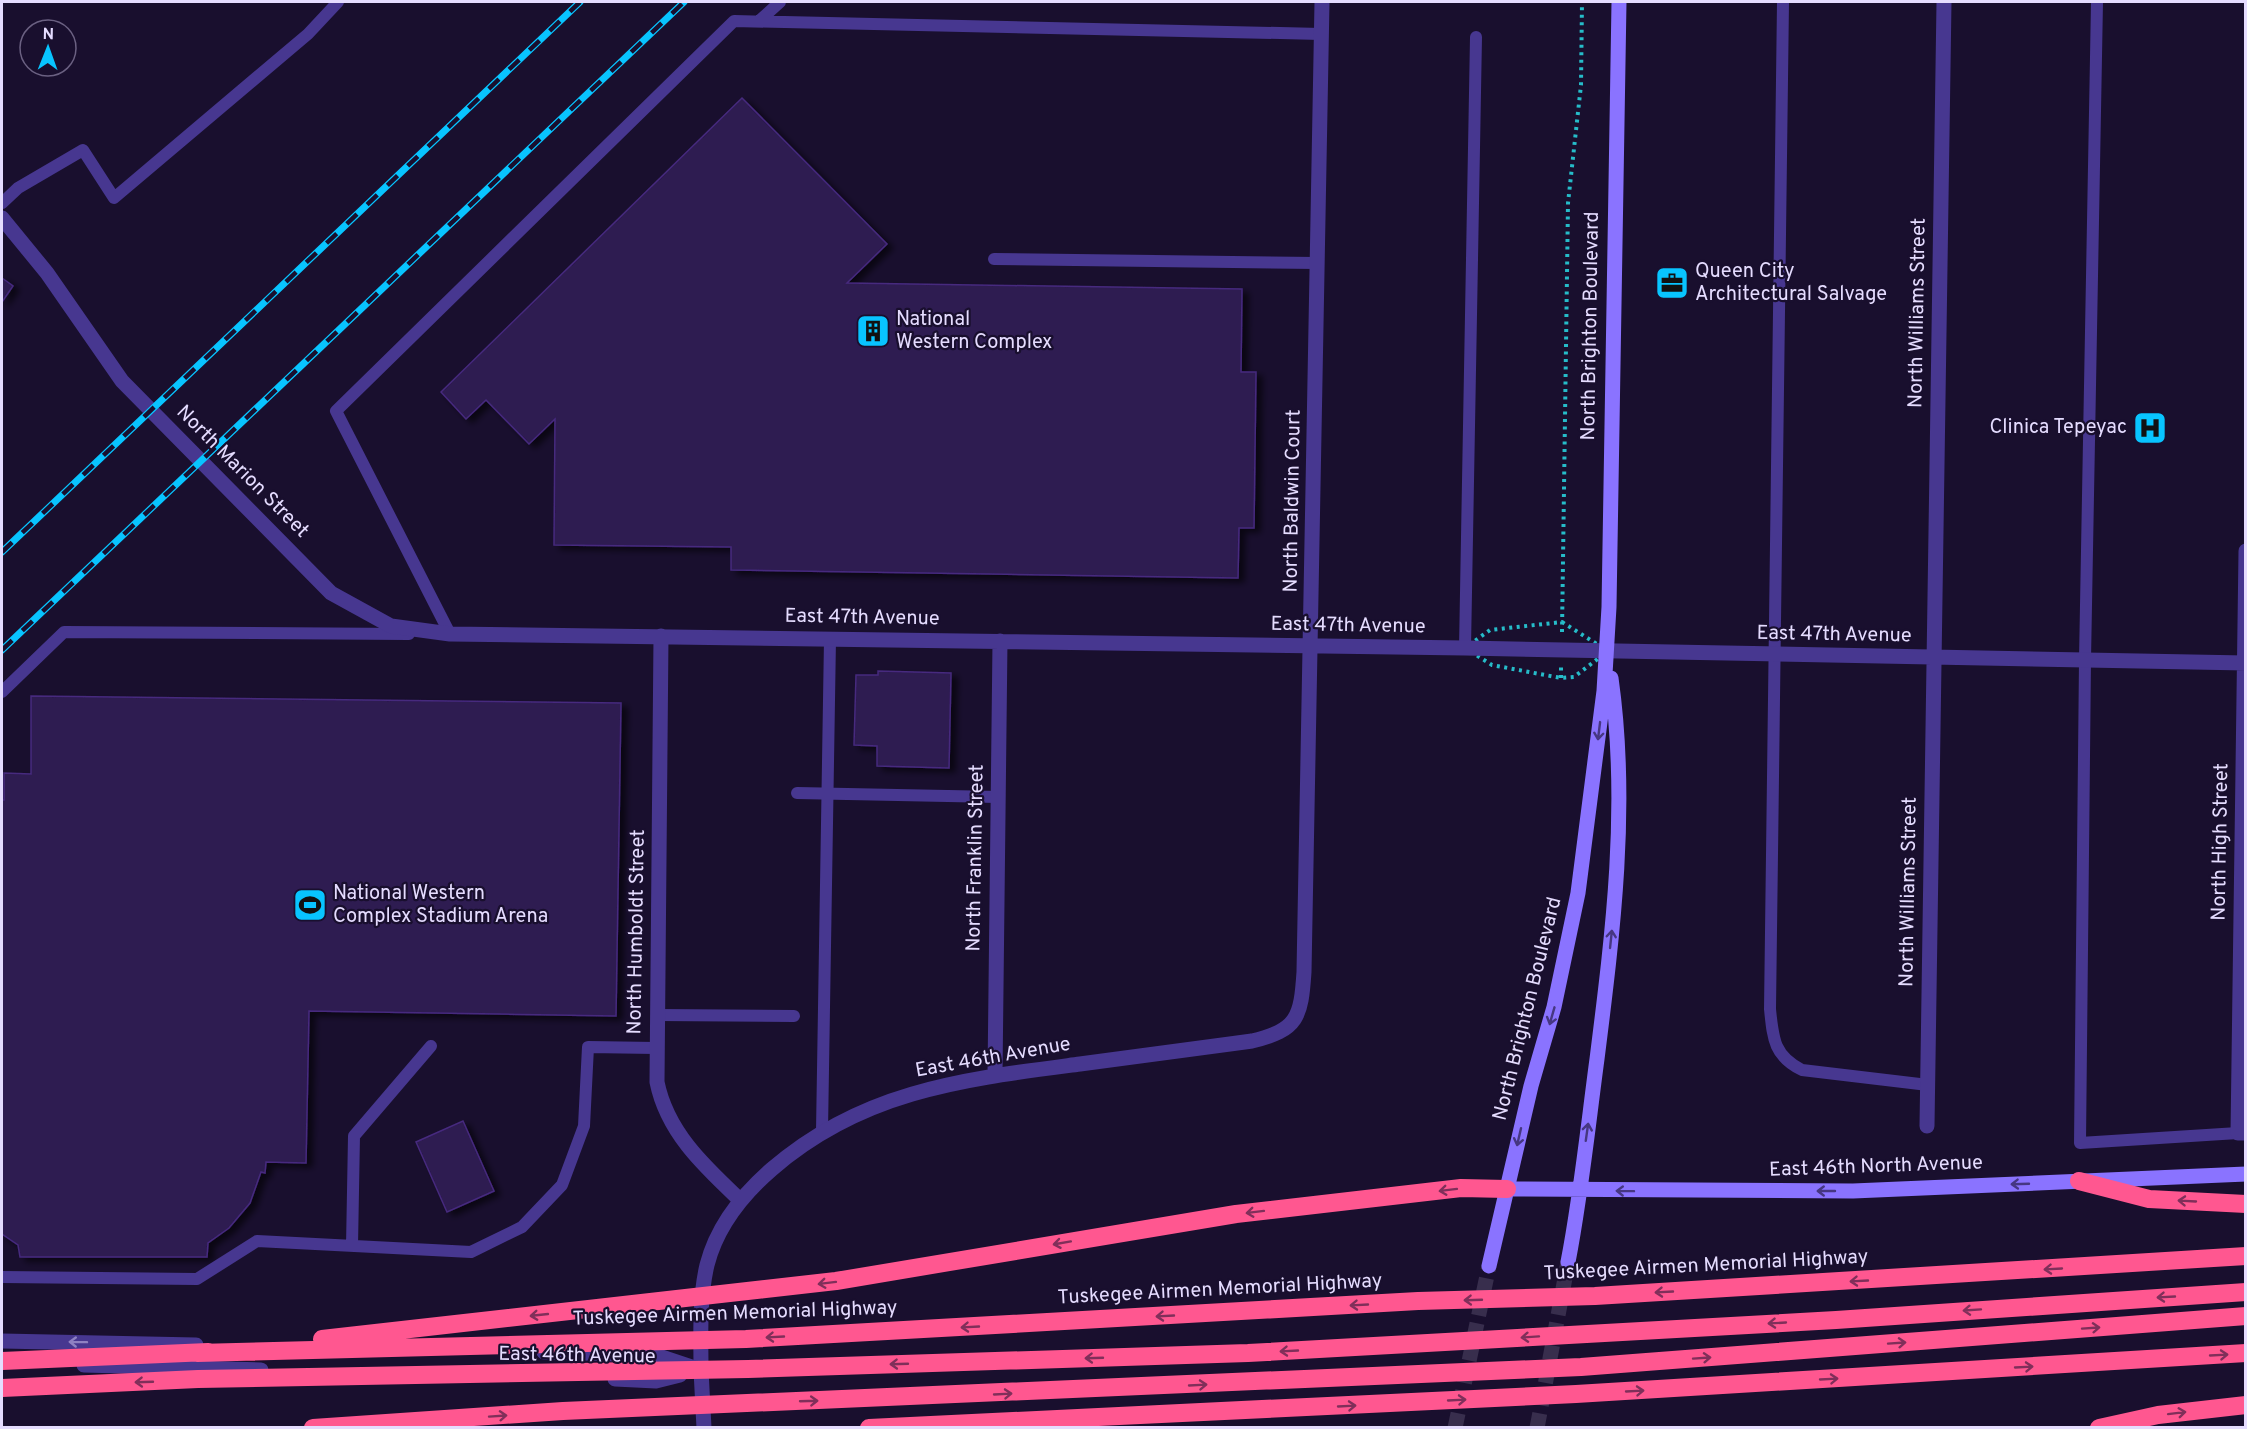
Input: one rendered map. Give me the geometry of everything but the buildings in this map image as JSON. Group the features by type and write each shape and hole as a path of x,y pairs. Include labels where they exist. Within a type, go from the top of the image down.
{"highway":[{"path":"2079,1181 2149,1199 2246,1204"},
{"path":"2,1362 196,1353 744,1293 927,1268 1197,1219 1461,1188 1507,1189"},
{"name":"Tuskegee Airmen Memorial Highway","path":"196,1353 746,1339 1418,1301 1595,1296 2246,1256"},
{"path":"2,1388 198,1379 748,1369 1248,1353 1836,1320 2246,1292"},
{"path":"313,1428 750,1403 1581,1367 2246,1316"},
{"path":"869,1428 1576,1394 2246,1353"},
{"path":"2099,1428 2158,1415 2246,1404"}],"main road":[{"name":"North Brighton Boulevard","path":"1489,1266 1531,1086 1554,1007 1578,893 1608,651 1619,2"},
{"name":"North Brighton Boulevard","path":"1568,1262 1605,999 1618,870 1619,740 1608,651"},
{"name":"East 46th North Avenue","path":"1507,1189 1853,1191 2246,1174"}],"street":[{"name":"North Baldwin Court","path":"1284,1031 1293,1024 1302,1003 1311,647 1322,2"},
{"name":"North Williams Street","path":"1928,1126 1944,2"},
{"name":"North Marion Street","path":"2,218 49,276 122,381 331,592 391,626 450,634"},
{"name":"North High Street","path":"2242,1133 2246,551"},
{"name":"East 47th Avenue","path":"450,634 1465,648 2245,663"},
{"name":"North Humboldt Street","path":"661,636 657,1082 666,1116 710,1172 739,1199"},
{"name":"North Franklin Street","path":"995,1075 1000,641"},
{"name":"East 46th Avenue","path":"705,1428 701,1370 703,1297 707,1265 719,1234 739,1199 787,1156 822,1131 873,1105 938,1085 995,1075 1252,1041 1284,1031"},
{"name":"East 46th Avenue","path":"2,1341 656,1354 701,1370"},
{"name":"East 46th Avenue","path":"2,1362 656,1381 701,1370"}],"lane":[{"path":"2,203 18,188 83,150 114,198 308,34 338,2"},
{"path":"759,21 780,2"},
{"path":"1783,2 1770,1009 1773,1034 1778,1051 1787,1062 1802,1070 1928,1085"},
{"path":"2097,2 2085,660 2080,1143 2242,1133"},
{"path":"2,692 64,632 450,634 336,411 734,21 1321,34"},
{"path":"1465,648 1476,38"},
{"path":"994,259 1317,263"},
{"path":"822,1131 830,639"},
{"path":"797,792 998,797"},
{"path":"657,1016 794,1016"},
{"path":"352,1246 354,1136 431,1046"},
{"path":"2,1276 197,1279 257,1242 471,1252 522,1227 562,1185 584,1126 588,1047 656,1048"}],"path":[{"path":"1545,623 1562,622 1568,203 1581,85 1582,2"},
{"path":"1544,676 1561,678"}],"tunnel":[{"path":"1537,1428 1568,1262"},
{"path":"1455,1428 1489,1266"}],"railway":[{"path":"2,552 580,2"},
{"path":"2,650 684,2"}],"place":[{"name":"Queen City Architectural Salvage","path":"1672,283"},
{"name":"National Western Complex","path":"873,331"},
{"name":"Clinica Tepeyac","path":"2150,428"},
{"name":"National Western Complex Stadium Arena","path":"310,905"}]}
